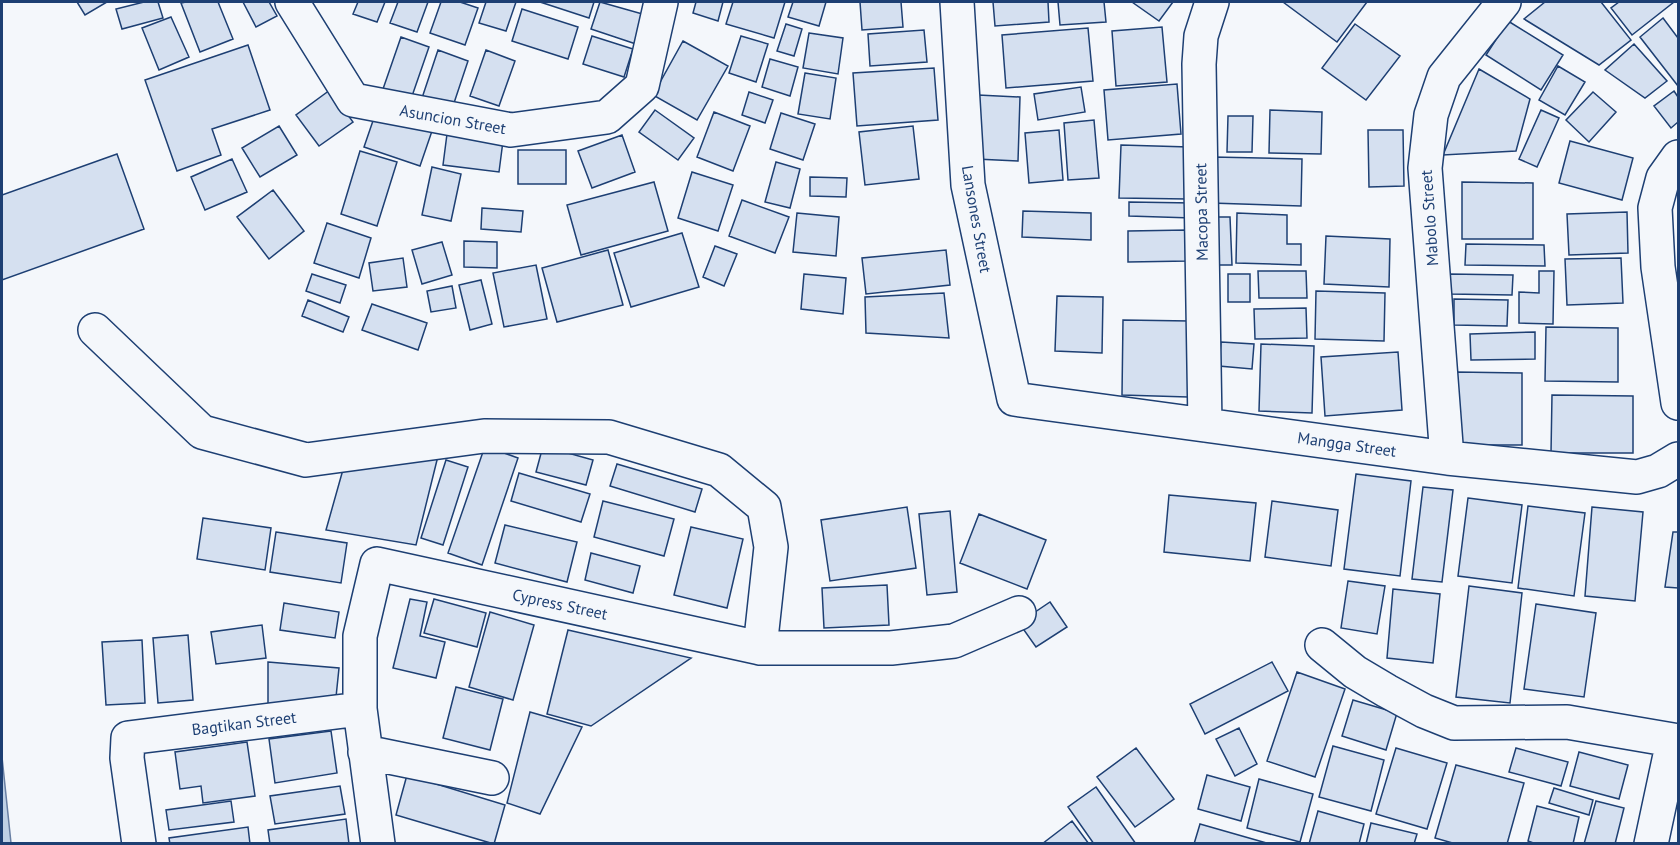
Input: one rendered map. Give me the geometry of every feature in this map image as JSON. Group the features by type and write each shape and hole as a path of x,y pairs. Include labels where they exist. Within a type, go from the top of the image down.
{"street":[{"name":"Asuncion Street","path":"292,2 353,100 511,130 607,117 642,86 661,2"},
{"name":"Lansones Street","path":"957,2 968,185 1014,399"},
{"name":"Macopa Street","path":"1205,425 1199,64 1201,36 1212,2"},
{"name":"Mabolo Street","path":"1447,458 1425,168 1431,115 1444,77 1504,2"},
{"path":"1678,157 1663,178 1655,208 1658,267 1678,403"},
{"path":"95,330 202,432 306,460 484,436 609,437 718,470 764,507 771,547 760,648"},
{"name":"Mangga Street","path":"1014,399 1447,458 1637,477 1658,471 1678,459"},
{"name":"Cypress Street","path":"378,843 360,709 360,636 377,564 760,648 891,648 954,641 1019,613"},
{"path":"1322,645 1355,672 1387,691 1424,711 1454,723 1567,722 1676,741 1651,843"},
{"name":"Bagtikan Street","path":"139,843 127,758 128,738 360,709"},
{"path":"364,752 492,778"}],"water":[{"path":"2,757 11,843 2,843"}],"building":[{"path":"77,2 107,2 85,15"},
{"path":"144,2 158,2 163,18 122,29 116,9"},
{"path":"218,2 233,39 200,52 181,3"},
{"path":"243,2 269,2 277,16 256,27"},
{"path":"358,2 385,2 377,22 353,14"},
{"path":"398,2 428,2 417,32 390,23"},
{"path":"441,2 460,2 478,8 465,45 430,33"},
{"path":"486,2 516,2 506,31 479,23"},
{"path":"540,2 594,2 589,18"},
{"path":"600,2 646,15 636,44 591,29"},
{"path":"696,2 723,2 718,21 693,13"},
{"path":"733,2 785,2 774,38 726,24"},
{"path":"793,2 826,2 819,26 788,17"},
{"path":"860,2 901,2 903,27 862,30"},
{"path":"993,2 1048,2 1049,22 995,26"},
{"path":"1058,2 1104,2 1106,22 1060,25"},
{"path":"1132,2 1173,2 1159,21"},
{"path":"1283,2 1367,2 1337,42"},
{"path":"1545,2 1601,2 1631,40 1599,65 1524,19"},
{"path":"1619,2 1674,2 1632,35 1611,8"},
{"path":"522,9 578,27 568,59 512,41"},
{"path":"171,17 189,57 159,70 142,28"},
{"path":"1663,18 1678,38 1678,86 1640,37"},
{"path":"1508,21 1563,55 1541,90 1486,55"},
{"path":"786,24 802,29 794,56 777,51"},
{"path":"1355,24 1400,56 1366,100 1322,68"},
{"path":"1162,27 1167,82 1116,86 1112,31"},
{"path":"1088,28 1093,81 1006,88 1002,35"},
{"path":"924,30 927,62 870,66 868,34"},
{"path":"809,33 843,38 838,74 803,68"},
{"path":"592,36 633,49 624,77 583,64"},
{"path":"741,36 768,44 756,82 729,73"},
{"path":"401,37 429,47 411,99 383,89"},
{"path":"683,41 728,66 697,120 653,95"},
{"path":"1634,44 1667,81 1645,98 1605,70"},
{"path":"248,45 270,110 212,129 221,155 177,171 145,80"},
{"path":"438,50 468,61 451,112 421,101"},
{"path":"486,50 515,61 499,106 470,96"},
{"path":"770,59 798,67 790,96 762,87"},
{"path":"1558,66 1585,82 1565,115 1539,100"},
{"path":"934,68 938,120 857,126 853,73"},
{"path":"1479,69 1530,99 1516,151 1443,155"},
{"path":"805,73 836,78 830,119 798,114"},
{"path":"1177,84 1181,134 1108,140 1104,90"},
{"path":"1081,87 1085,112 1038,120 1034,94"},
{"path":"330,90 353,122 319,146 296,115"},
{"path":"1674,91 1678,97 1678,122 1671,128 1654,106"},
{"path":"749,92 773,100 765,123 742,115"},
{"path":"1593,92 1616,112 1589,142 1566,120"},
{"path":"978,95 1020,97 1018,161 976,159"},
{"path":"655,110 694,138 678,160 639,132"},
{"path":"1270,110 1322,112 1321,154 1269,153"},
{"path":"1541,110 1559,118 1537,167 1519,159"},
{"path":"376,112 432,131 420,166 364,147"},
{"path":"714,112 750,126 733,171 697,157"},
{"path":"781,113 815,124 803,160 770,149"},
{"path":"1228,116 1253,116 1252,152 1227,152"},
{"path":"1094,120 1099,178 1068,180 1064,123"},
{"path":"279,126 297,155 260,177 242,148"},
{"path":"913,126 919,179 865,185 859,132"},
{"path":"1059,130 1063,180 1029,183 1025,133"},
{"path":"1368,130 1403,130 1404,186 1369,187"},
{"path":"447,134 503,141 499,172 443,165"},
{"path":"622,135 635,172 592,188 578,151"},
{"path":"1570,141 1633,158 1622,200 1559,183"},
{"path":"1121,145 1189,147 1187,199 1119,198"},
{"path":"518,150 566,150 566,184 518,184"},
{"path":"360,151 397,162 377,226 341,214"},
{"path":"117,154 144,229 2,280 2,195"},
{"path":"1213,157 1302,159 1301,206 1211,203"},
{"path":"232,159 247,192 205,210 191,177"},
{"path":"776,162 800,169 790,208 765,202"},
{"path":"432,167 461,174 451,221 422,215"},
{"path":"692,172 733,185 718,231 678,218"},
{"path":"810,177 847,178 846,197 810,196"},
{"path":"654,182 668,231 581,255 567,205"},
{"path":"1462,182 1533,183 1533,239 1462,239"},
{"path":"273,190 304,231 269,259 237,217"},
{"path":"742,200 789,217 775,253 729,236"},
{"path":"1129,202 1193,203 1192,218 1129,216"},
{"path":"482,208 523,211 521,232 481,229"},
{"path":"1023,211 1091,213 1091,240 1022,237"},
{"path":"1627,212 1628,253 1569,255 1567,214"},
{"path":"797,213 839,217 836,256 793,252"},
{"path":"1237,213 1287,215 1287,244 1301,244 1301,265 1236,263"},
{"path":"1212,217 1230,217 1232,265 1213,265"},
{"path":"327,223 371,238 359,278 314,263"},
{"path":"1188,230 1188,261 1128,262 1128,231"},
{"path":"682,233 699,287 631,307 614,253"},
{"path":"1326,236 1390,239 1389,287 1324,284"},
{"path":"464,241 497,242 497,268 464,267"},
{"path":"442,242 452,275 422,284 412,250"},
{"path":"1466,244 1544,245 1545,266 1465,265"},
{"path":"715,246 737,254 724,286 703,277"},
{"path":"608,250 623,305 557,322 542,268"},
{"path":"946,250 950,285 866,294 862,258"},
{"path":"403,258 407,287 373,291 369,263"},
{"path":"1621,258 1623,303 1567,305 1565,259"},
{"path":"536,265 547,319 504,327 493,273"},
{"path":"1258,271 1306,271 1307,298 1259,298"},
{"path":"1539,271 1554,271 1553,324 1519,323 1519,292 1539,293"},
{"path":"312,274 346,285 340,303 306,291"},
{"path":"804,274 846,278 843,314 801,309"},
{"path":"1228,274 1250,274 1250,302 1228,302"},
{"path":"1449,274 1513,275 1512,295 1449,294"},
{"path":"481,280 492,324 470,330 459,285"},
{"path":"452,286 456,308 431,312 427,291"},
{"path":"1316,291 1385,293 1384,341 1315,339"},
{"path":"944,293 949,338 866,333 865,297"},
{"path":"1057,296 1103,297 1102,353 1055,351"},
{"path":"1454,299 1508,300 1507,326 1454,325"},
{"path":"308,300 349,317 343,332 302,316"},
{"path":"372,304 427,323 418,350 362,330"},
{"path":"1306,308 1307,338 1255,339 1254,309"},
{"path":"1123,320 1190,321 1188,397 1122,395"},
{"path":"1546,327 1618,328 1618,382 1545,381"},
{"path":"1535,332 1535,359 1471,360 1470,334"},
{"path":"1221,342 1254,344 1252,369 1219,366"},
{"path":"1261,344 1314,346 1312,413 1259,411"},
{"path":"1398,352 1402,410 1325,416 1321,357"},
{"path":"1456,372 1522,373 1522,445 1455,445"},
{"path":"1552,395 1633,396 1633,453 1551,453"},
{"path":"485,446 518,458 482,565 448,553"},
{"path":"543,446 593,460 586,485 536,472"},
{"path":"438,456 416,545 326,530 344,466"},
{"path":"446,460 468,467 443,545 421,538"},
{"path":"617,464 702,489 695,512 610,486"},
{"path":"519,473 590,494 581,522 511,501"},
{"path":"1356,474 1411,481 1400,576 1344,569"},
{"path":"1423,487 1453,490 1442,582 1412,579"},
{"path":"1169,495 1256,503 1250,561 1164,552"},
{"path":"1468,498 1522,505 1512,583 1458,576"},
{"path":"603,501 674,519 664,556 594,537"},
{"path":"1272,501 1338,510 1331,566 1265,557"},
{"path":"1528,506 1585,513 1574,596 1518,588"},
{"path":"907,507 916,568 830,581 821,520"},
{"path":"1592,507 1643,512 1635,601 1585,596"},
{"path":"950,511 957,592 927,595 919,514"},
{"path":"979,514 1046,540 1027,589 960,563"},
{"path":"203,518 271,528 265,570 197,559"},
{"path":"505,525 577,542 567,582 495,563"},
{"path":"691,527 743,539 727,608 674,595"},
{"path":"276,532 347,543 341,583 270,572"},
{"path":"1673,532 1678,532 1678,588 1665,587"},
{"path":"591,553 640,566 633,593 585,580"},
{"path":"1348,581 1385,586 1377,634 1341,628"},
{"path":"887,585 889,625 824,628 822,588"},
{"path":"1469,586 1522,593 1510,703 1456,697"},
{"path":"1393,589 1440,594 1433,663 1387,658"},
{"path":"410,599 427,602 420,636 445,642 436,678 393,668"},
{"path":"434,599 486,613 477,647 424,633"},
{"path":"1050,602 1067,627 1036,647 1019,623"},
{"path":"284,603 339,612 335,638 280,630"},
{"path":"1536,604 1596,613 1584,697 1524,689"},
{"path":"490,612 534,625 513,700 469,687"},
{"path":"262,625 266,658 216,664 211,632"},
{"path":"568,630 691,658 591,726 547,714"},
{"path":"188,635 193,700 158,703 153,638"},
{"path":"142,640 145,703 106,705 102,642"},
{"path":"268,662 339,668 336,697 268,708"},
{"path":"1272,662 1288,691 1205,734 1190,704"},
{"path":"1297,672 1345,689 1315,777 1267,761"},
{"path":"456,687 503,699 490,750 443,738"},
{"path":"1353,700 1397,713 1386,750 1342,736"},
{"path":"530,712 582,727 540,814 507,803"},
{"path":"1239,728 1257,764 1235,776 1216,739"},
{"path":"331,731 337,773 275,783 269,739"},
{"path":"247,742 255,796 203,803 201,786 180,789 175,752"},
{"path":"1333,746 1384,760 1371,811 1319,797"},
{"path":"1136,748 1174,799 1135,827 1097,777"},
{"path":"1396,748 1447,763 1427,829 1376,814"},
{"path":"1516,748 1568,762 1561,786 1509,772"},
{"path":"1579,752 1628,765 1619,799 1570,786"},
{"path":"1456,765 1524,783 1507,844 1456,844 1435,838"},
{"path":"407,775 505,805 494,844 396,815"},
{"path":"1207,775 1250,787 1241,821 1198,809"},
{"path":"1259,779 1313,794 1300,842 1247,828"},
{"path":"340,786 345,814 275,824 270,796"},
{"path":"1096,787 1136,844 1094,844 1068,807"},
{"path":"1554,788 1593,800 1589,815 1549,803"},
{"path":"231,801 234,822 169,830 166,810"},
{"path":"1596,801 1624,808 1615,844 1584,844"},
{"path":"1537,806 1579,817 1573,844 1536,844 1528,841"},
{"path":"1318,811 1364,824 1359,844 1309,844"},
{"path":"346,819 349,844 270,844 268,830"},
{"path":"1072,821 1089,844 1042,844"},
{"path":"1371,823 1417,834 1414,844 1366,844"},
{"path":"1200,824 1270,844 1194,844"},
{"path":"248,827 250,844 170,844 169,838"}]}
